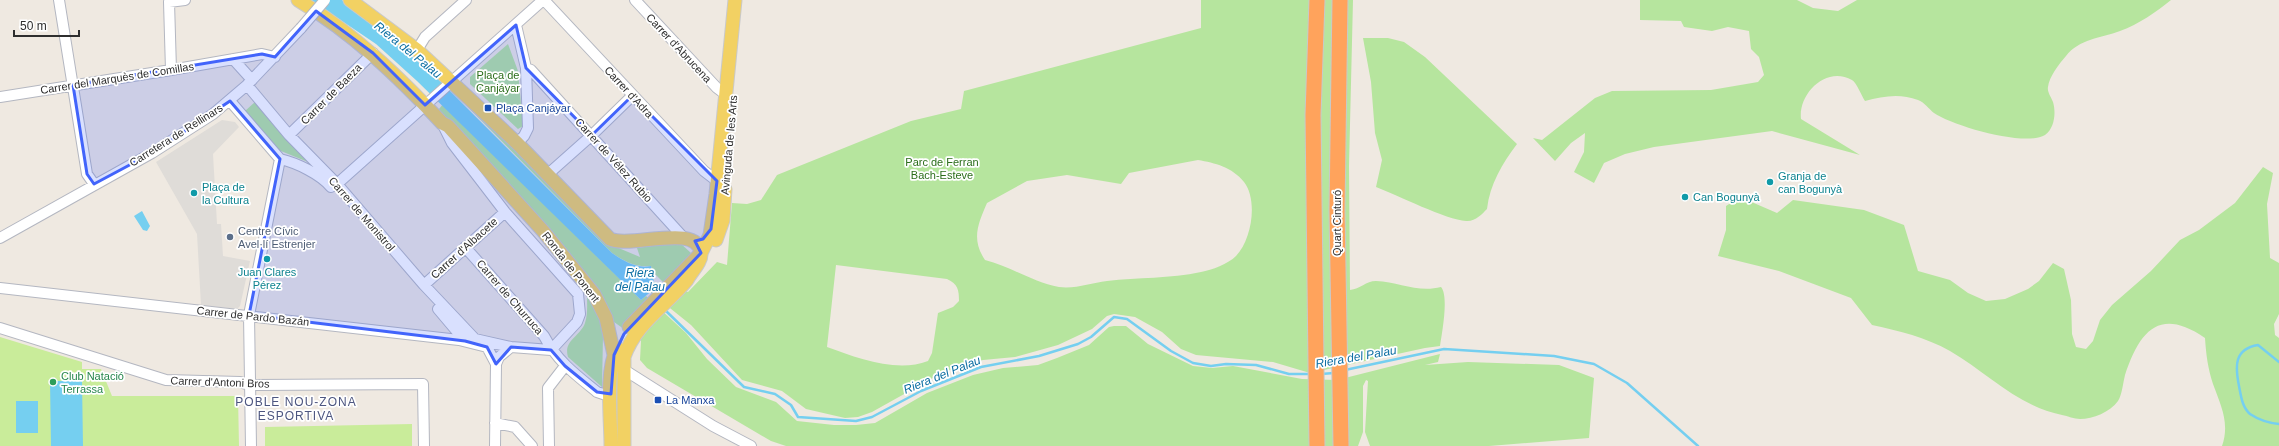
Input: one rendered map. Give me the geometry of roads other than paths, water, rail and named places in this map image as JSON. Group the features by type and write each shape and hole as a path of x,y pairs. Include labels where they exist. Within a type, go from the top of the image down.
{"highway":[{"name":"Quart Cinturó","path":"1317,0 1313,115 1317,446"},
{"name":"Quart Cinturó","path":"1340,0 1337,136 1337,288 1341,446"}],"main road":[{"name":"Ronda de Ponent","path":"298,0 336,24 373,53 442,123 448,126 498,181 594,294 606,318 614,355"},
{"path":"350,0 417,50 517,143 610,239 618,243 693,244"},
{"name":"Avinguda de les Arts","path":"680,284 693,244 707,243 711,229 735,0"},
{"name":"Avinguda de les Arts","path":"680,284 705,260 714,245 722,220 743,0"},
{"path":"611,446 608,397 614,355 624,334 636,326 680,284"},
{"path":"623,446 624,357 628,343 636,326"},
{"path":"608,397 618,412 618,433 623,446"}],"street":[{"path":"59,0 87,174 94,184"},
{"path":"171,70 169,65 169,2 185,0"},
{"name":"Carretera de Rellinars","path":"0,238 94,184 152,153 230,101 275,57 326,0"},
{"path":"417,50 425,37 466,0"},
{"path":"337,184 544,0"},
{"name":"Carrer d'Adra","path":"544,0 632,96 704,171 717,181"},
{"name":"Carrer d'Abrucena","path":"635,0 714,85 725,94"},
{"path":"516,25 526,68 528,128 524,136 517,143"},
{"name":"Carrer de Baeza","path":"289,135 373,53"},
{"name":"Carrer del Marquès de Comillas","path":"0,97 171,70 234,58 262,54 275,57"},
{"path":"234,58 250,83"},
{"name":"Carrer de Vélez Rubio","path":"526,68 531,70 693,244"},
{"name":"Carrer de Monistrol","path":"250,83 289,135 337,184 424,285 478,341 507,344 511,347"},
{"path":"547,175 592,135 632,96"},
{"path":"230,101 280,160 249,315 250,446"},
{"name":"Ronda de Ponent","path":"442,123 452,143 505,212 575,290 580,301 580,314 577,322 551,350"},
{"name":"Carrer de Monistrol","path":"280,160 291,162 326,181 465,341"},
{"name":"Carrer d'Albacete","path":"424,285 505,212"},
{"name":"Carrer de Churruca","path":"465,247 544,336 551,350 564,366 608,397"},
{"name":"Carrer de Pardo Bazán","path":"0,288 249,315 465,341 486,347 496,364"},
{"name":"Carrer d'Antoni Bros","path":"0,328 166,380 240,382 250,385 423,384 424,446"},
{"path":"495,446 496,364 499,357 511,347 551,350"},
{"name":"Ronda de Ponent","path":"614,355 624,370 713,426 751,446"},
{"path":"549,446 548,388 564,366"},
{"path":"495,423 515,427 532,446"}],"water":[{"name":"Riera del Palau","path":"311,0 342,0 367,18 439,80 612,253 635,265 646,267 651,266 655,288 641,300 417,81 376,44"},
{"path":"142,211 150,226 147,231 143,230 134,216"},
{"path":"50,381 82,381 83,446 51,446"},
{"path":"16,401 38,401 38,433 16,433"}],"waterway":[{"name":"Riera del Palau","path":"665,310 744,387 775,394 791,405 798,417 856,421 872,417 921,391 981,367 1039,356 1078,344 1091,337 1114,317 1127,319 1171,351 1193,363 1211,366 1226,364 1256,365 1289,374 1310,374"},
{"path":"2279,362 2258,345 2244,350 2240,354 2237,365 2241,397 2247,411 2260,420 2279,424"},
{"name":"Riera del Palau","path":"1345,370 1444,349 1554,356 1594,364 1627,383 1698,446"},
{"name":"Riera del Palau","path":"1321,374 1334,373"}],"place":[{"name":"Plaça Canjáyar","path":"488,108"},
{"name":"Granja de can Bogunyà","path":"1770,182"},
{"name":"Plaça de la Cultura","path":"194,193"},
{"name":"Can Bogunyà","path":"1685,197"},
{"name":"Centre Cívic Avel·lí Estrenjer","path":"230,237"},
{"name":"Juan Clares Pérez","path":"267,259"},
{"name":"Club Natació Terrassa","path":"53,382"},
{"name":"La Manxa","path":"658,400"}],"district":[{"name":"POBLE NOU-ZONA ESPORTIVA","path":"296,409"}],"park label":[{"name":"Plaça de Canjáyar","path":"498,81"},
{"name":"Parc de Ferran Bach-Esteve","path":"942,168"}]}
